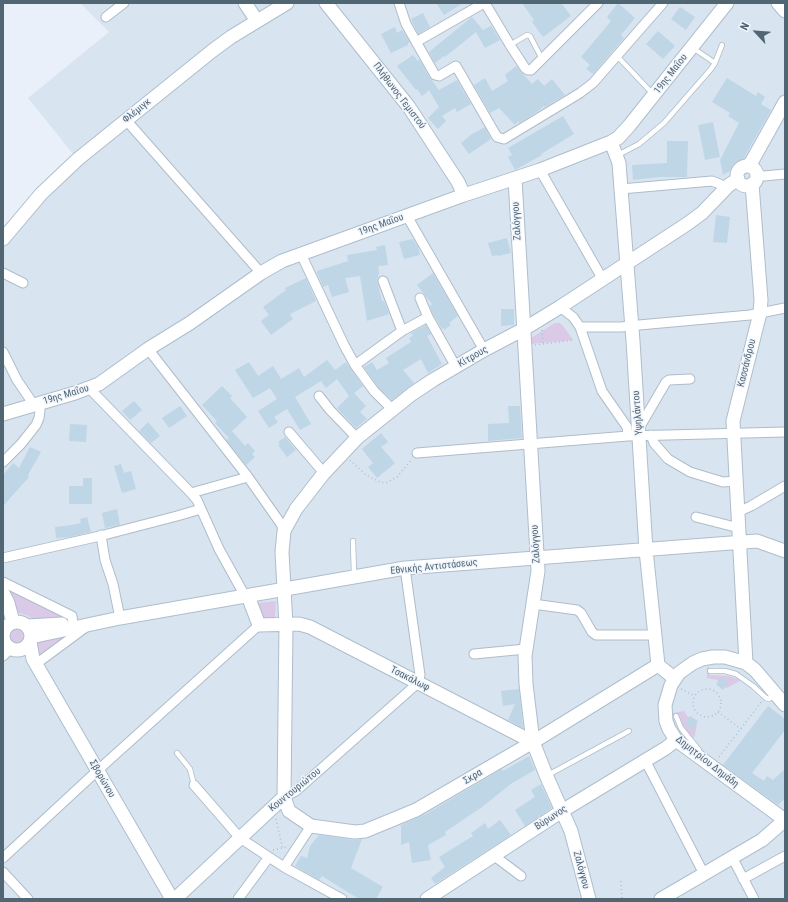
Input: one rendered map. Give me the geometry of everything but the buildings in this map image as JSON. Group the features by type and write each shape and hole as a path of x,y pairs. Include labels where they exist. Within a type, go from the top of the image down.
{"street":[{"path":"106,17 124,3"},
{"path":"245,3 257,21"},
{"name":"Φλέμιγκ","path":"3,239 41,194 78,159 212,51 286,3"},
{"name":"Πλήθωνος Γεμιστού","path":"326,3 409,107 454,176 464,195"},
{"path":"399,3 406,24 435,75 439,76 454,66 458,67 497,137 500,139 504,139 580,93 593,83 663,3"},
{"path":"416,42 485,3 525,68 531,70 598,3"},
{"name":"19ης Μαΐου","path":"3,414 89,388 109,377 261,273 282,261 464,195 540,170 611,142 618,138 629,126 727,3"},
{"path":"621,189 712,182 745,185 752,175 752,161 785,102"},
{"path":"126,120 261,273"},
{"name":"Υψηλάντου","path":"611,142 619,163 646,550 658,665"},
{"path":"540,170 602,278"},
{"path":"752,175 764,176 785,174"},
{"name":"Κασσάνδρου","path":"746,663 733,434 734,413 760,313 761,300 752,175"},
{"name":"Ζαλόγγου","path":"515,179 538,571 525,656 526,684 532,737 546,775 571,831 589,899"},
{"name":"Κίτρους","path":"284,797 286,625 282,552 284,531 296,509 342,452 392,409 433,380 560,307 602,278 687,224 702,213 733,183"},
{"path":"407,216 484,350"},
{"path":"301,254 354,365 374,391 392,409"},
{"path":"3,273 23,283"},
{"path":"382,281 402,330"},
{"path":"420,298 428,317 456,367"},
{"path":"560,307 573,317 580,327 602,390 626,427 654,443 668,459 690,472 723,482 736,481"},
{"path":"580,327 631,326 760,313 785,308"},
{"path":"354,365 402,330 428,317"},
{"path":"148,349 248,477 281,524 284,531"},
{"path":"3,352 17,380 40,410 36,425 21,444 3,462"},
{"path":"639,434 666,382 669,380 690,379"},
{"path":"3,858 259,625 246,596 218,549 197,500 89,388"},
{"path":"320,396 330,410 357,438"},
{"path":"289,432 324,473"},
{"path":"417,453 639,434 733,434 785,432"},
{"path":"191,493 248,477"},
{"path":"696,517 739,519 751,506 785,486"},
{"path":"3,558 101,535 201,509"},
{"path":"739,519 745,531 757,541"},
{"path":"101,535 105,560 113,584 120,618"},
{"name":"Εθνικής Αντιστάσεως","path":"29,635 74,629 84,624 405,568 757,541 785,551"},
{"path":"405,568 420,675 418,683"},
{"path":"3,582 72,616 84,624 34,662"},
{"path":"3,593 8,603 13,622"},
{"path":"533,604 579,611 592,632 596,635 655,635"},
{"path":"13,622 21,622 29,635 34,662 11,651 5,642 3,634 6,627 13,622"},
{"name":"Τσακάλωφ","path":"259,625 299,624 310,627 517,733 532,737"},
{"path":"11,651 26,647 29,635"},
{"path":"474,654 526,649"},
{"name":"Δημητρίου Δημάδη","path":"785,705 771,696 755,670 746,663 725,657 713,657 702,659 685,668 666,697 665,713 669,729 676,740 712,767 749,791 785,820"},
{"name":"Σβορώνου","path":"34,662 172,899"},
{"path":"658,665 676,682"},
{"name":"Σκρα","path":"284,797 289,811 311,826 355,832 365,831 416,810 532,737 658,665"},
{"name":"Κουντουριώτου","path":"175,899 284,797 296,791 418,683"},
{"name":"Βύρωνος","path":"427,899 562,810 666,748 676,740"},
{"path":"645,760 704,874"},
{"path":"194,785 240,838 339,898"},
{"path":"669,897 704,874 762,840 785,820"},
{"path":"286,865 311,826"},
{"path":"238,899 268,854"},
{"path":"493,855 520,876"},
{"path":"744,879 785,856"},
{"path":"732,857 744,879 750,898"},
{"path":"3,872 28,899"}],"lane":[{"path":"510,44 527,35 530,36 542,58"},
{"path":"617,156 639,144 664,123 711,69 722,45"},
{"path":"691,48 715,62"},
{"path":"617,56 654,96"},
{"path":"353,540 354,577"},
{"path":"710,671 736,674 771,696"},
{"path":"676,716 681,728 698,749 700,753 698,757"},
{"path":"546,775 629,731"},
{"path":"177,754 190,769 194,785"}],"path":[{"path":"525,346 584,339"},
{"path":"342,452 366,475 380,482 386,483 397,477 417,453"},
{"path":"676,682 695,696"},
{"path":"706,689 716,691 722,704 718,712 710,717 701,716 697,713 693,705 695,696 698,692 706,689"},
{"path":"712,767 763,699 771,696"},
{"path":"718,712 741,729"},
{"path":"275,815 286,865"},
{"path":"268,854 290,847"},
{"path":"621,881 622,899"}],"shaded area":[{"path":"80,3 785,3 785,899 3,899 3,239 77,159 28,98 109,32"},
{"path":"555,323 560,323 573,340 531,344 531,338"},
{"path":"4,585 69,616 70,620 33,620 29,616 16,612"},
{"path":"276,601 275,621 265,621 256,603"},
{"path":"17,627 23,630 26,636 23,642 17,645 11,642 8,636 11,630"},
{"path":"81,629 41,657 36,649 39,641"},
{"path":"707,667 709,667 709,675 729,676 740,680 727,688 717,680 707,678"},
{"path":"684,711 688,717 697,724 693,738 684,728 679,715 674,715 673,713"}]}
